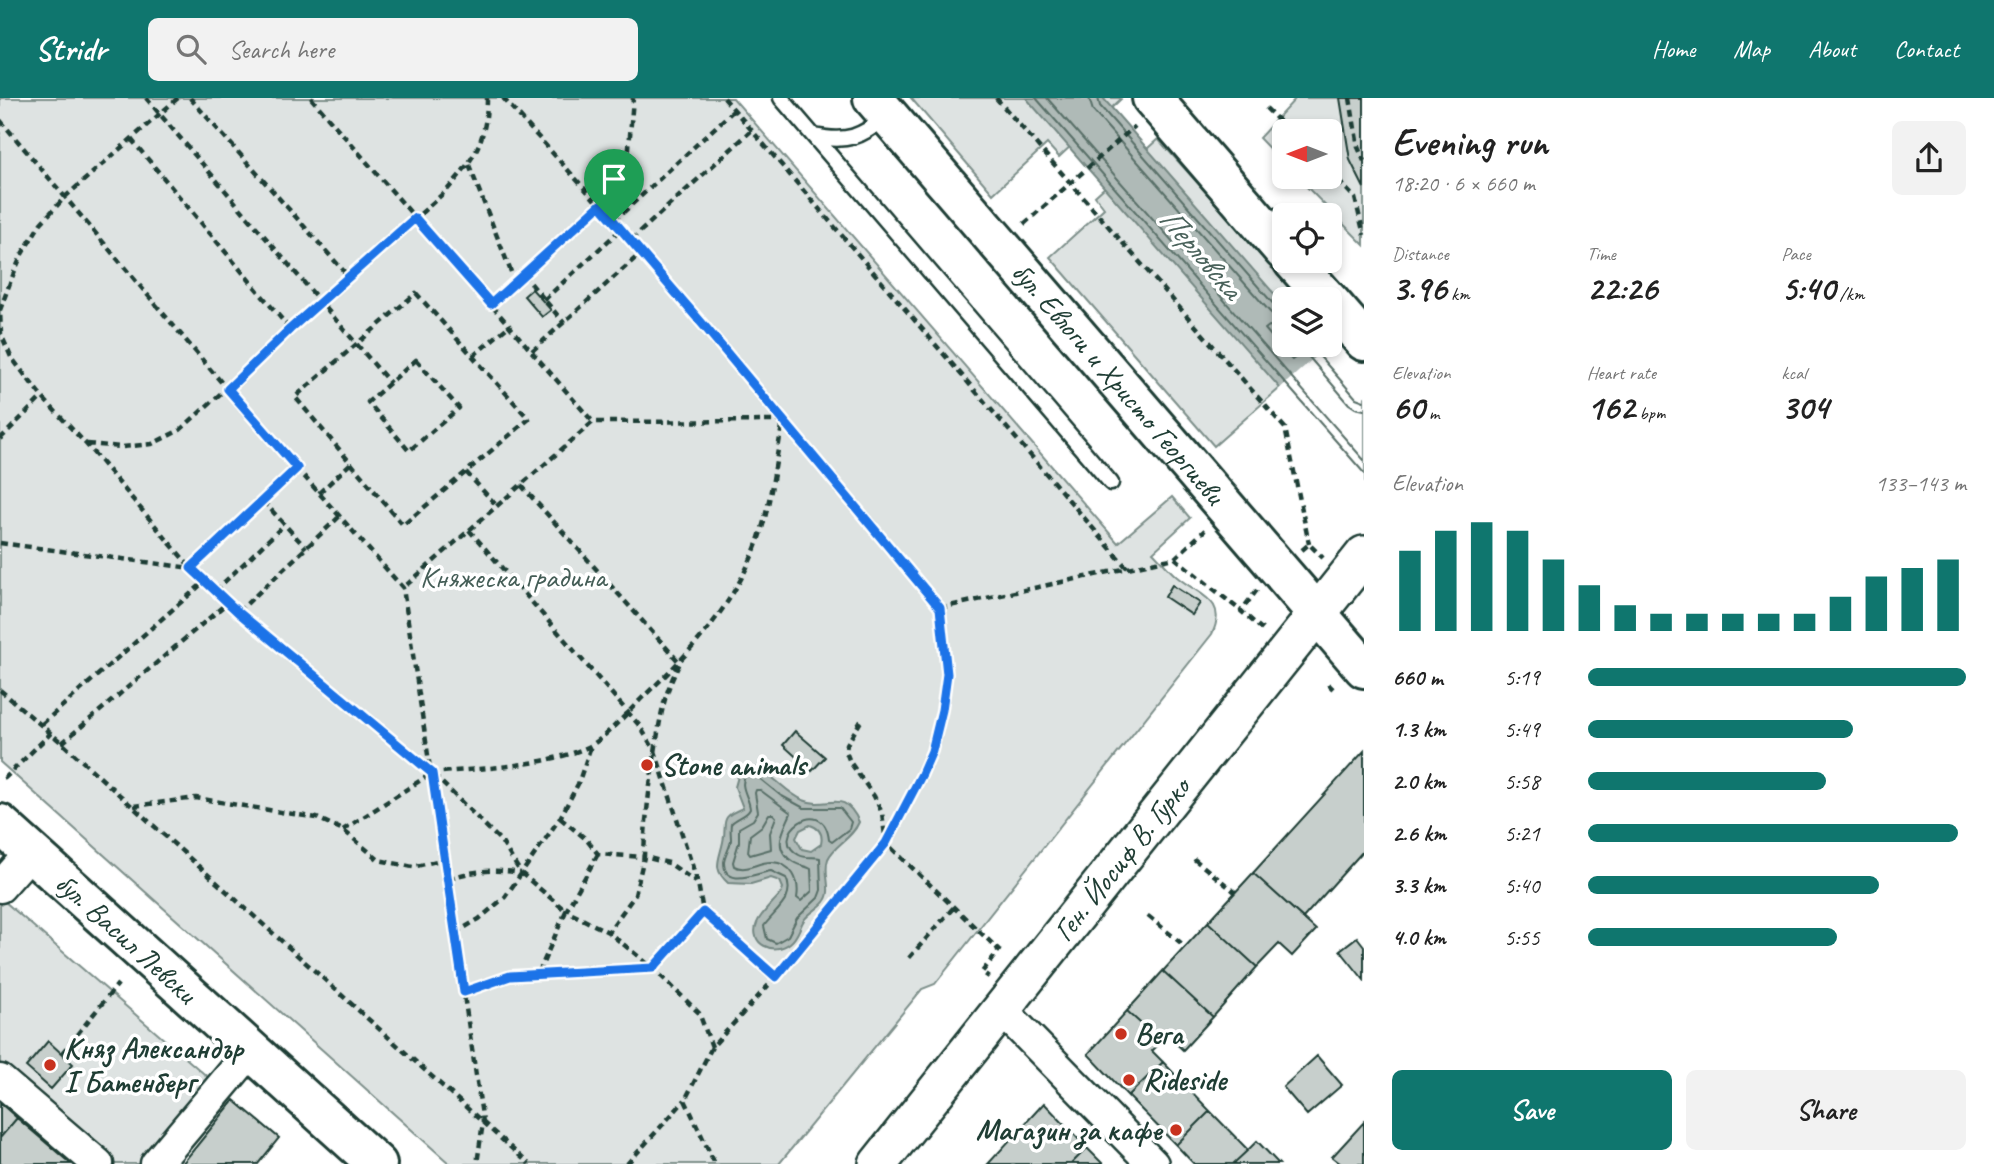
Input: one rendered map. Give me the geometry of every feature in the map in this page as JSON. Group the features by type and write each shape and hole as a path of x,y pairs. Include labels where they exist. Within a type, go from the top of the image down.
{"main road":[{"name":"бул. Евлоги и Христо Георгиеви","path":"880,107 999,246 1326,605 1364,668"},
{"path":"1146,109 1272,239"},
{"path":"1304,273 1316,287"},
{"path":"1342,316 1364,341"},
{"name":"бул. Васил Левски","path":"0,824 377,1164"}],"street":[{"name":"Ген. Йосиф В. Гурко","path":"878,1164 997,995 1326,605 1364,555"},
{"path":"0,887 31,852"},
{"path":"997,995 1153,1164"},
{"path":"156,1164 251,1051"},
{"path":"0,1080 98,1164"}],"lane":[{"path":"781,98 1111,483"},
{"path":"814,136 849,139 867,132 880,107"}],"path":[{"path":"146,98 390,383"},
{"path":"178,98 65,197 41,223 22,254 0,310 1,334 11,357 204,582 432,773 501,841 521,873 566,911 608,932 653,968 699,1013 712,1047"},
{"path":"190,98 350,278"},
{"path":"311,98 593,422"},
{"path":"86,444 122,447 152,444 180,430 228,389 290,329 447,190 469,165 485,130 487,98"},
{"path":"503,98 631,240 940,608 947,674 942,710 927,762 886,843 776,977 712,1047 685,1100 627,1164"},
{"path":"624,211 633,98"},
{"path":"723,98 1128,569"},
{"path":"996,98 1285,428 1309,544 1324,559"},
{"path":"1350,98 1357,141 1364,160"},
{"path":"1266,108 1277,119"},
{"path":"999,246 1078,177 1146,109"},
{"path":"614,221 734,110"},
{"path":"0,120 228,389 403,588 483,1122 477,1164"},
{"path":"631,240 751,131"},
{"path":"131,139 290,329"},
{"path":"1357,141 1364,139"},
{"path":"469,165 515,282"},
{"path":"1342,184 1355,198 1364,234"},
{"path":"491,304 600,205"},
{"path":"544,300 621,229"},
{"path":"532,351 641,253"},
{"path":"523,274 564,323"},
{"path":"416,293 529,419 403,526 295,397 357,344 416,293"},
{"path":"474,356 509,325"},
{"path":"416,360 458,408 409,451 368,402 390,383 416,360"},
{"path":"0,439 43,397"},
{"path":"403,588 593,422 783,421"},
{"path":"343,830 432,773 554,758 591,746 629,711 702,639 743,575 757,545 783,421"},
{"path":"319,493 351,463"},
{"path":"191,568 297,468"},
{"path":"466,472 497,506"},
{"path":"521,485 680,663"},
{"path":"263,501 306,548"},
{"path":"238,612 340,516"},
{"path":"215,591 284,524"},
{"path":"940,608 1175,558 1209,526"},
{"path":"469,530 629,711 655,751 698,883 703,912 776,977"},
{"path":"0,543 191,568"},
{"path":"1298,554 1309,544"},
{"path":"1175,558 1268,634"},
{"path":"41,724 204,582"},
{"path":"1241,611 1262,584"},
{"path":"62,743 227,602"},
{"path":"608,932 635,895 644,857 650,780 663,700 680,663"},
{"path":"1328,684 1333,688"},
{"path":"0,690 529,1164"},
{"path":"860,721 847,744 846,752 882,813 886,843 999,950 982,972 997,995"},
{"path":"4,779 51,733"},
{"path":"456,933 479,919 505,897 560,818 579,785 591,746"},
{"path":"132,806 196,798 317,818 343,830 379,860 413,867 444,859"},
{"path":"560,818 586,839 598,855"},
{"path":"598,855 644,857 669,863 698,883"},
{"path":"538,974 566,911 598,855"},
{"path":"1194,859 1235,892"},
{"path":"447,879 467,872 496,869 521,873"},
{"path":"909,958 954,907"},
{"path":"464,992 510,976 653,968 703,912"},
{"path":"1148,916 1186,947"},
{"path":"62,1054 118,984"},
{"path":"685,1100 715,1164"}],"green space":[{"name":"Княжеска градина","path":"0,98 733,98 1118,543 1172,497 1190,518 1153,552 1176,576 1214,605 1216,622 1212,634 935,984 922,989 779,1164 450,1164 0,762"},
{"path":"911,98 1121,99 1059,157 1047,144 993,194"},
{"path":"1296,98 1364,98 1364,245 1342,223 1342,203 1323,203 1309,189 1342,189 1342,119 1277,119"},
{"path":"1272,124 1272,152 1259,138"},
{"path":"1158,139 1272,266 1272,273 1279,273 1291,287 1272,287 1272,357 1315,357 1214,446 1050,257 1104,208 1095,196"},
{"path":"4,901 217,1085 149,1164 105,1164 0,1073 0,906"}],"water":[{"name":"Перловска","path":"1026,98 1103,98 1272,291 1272,357 1329,357 1364,397 1364,484"},
{"path":"746,766 761,770 796,796 812,803 841,802 853,811 859,822 828,859 828,892 825,901 807,916 793,941 784,947 764,946 756,937 755,930 761,915 781,893 783,888 780,881 771,878 751,884 728,883 718,868 725,821 743,808 735,787 740,769","holes":["810,825 820,832 822,838 821,844 811,851 802,849 796,838 800,830"]}],"pier":[{"path":"1315,357 1335,357 1364,391 1364,487 1278,390"}],"building":[{"path":"1340,98 1364,98 1364,188 1350,160"},
{"path":"532,289 551,310 542,317 524,296"},
{"path":"1172,585 1200,603 1192,615 1165,597"},
{"path":"795,731 825,757 812,771 783,745"},
{"path":"1364,751 1364,850 1303,918 1253,873"},
{"path":"1253,873 1316,930 1292,956 1279,944 1257,967 1208,922"},
{"path":"1208,922 1257,967 1213,1017 1163,971"},
{"path":"1357,937 1364,946 1364,980 1340,950"},
{"path":"1163,971 1213,1017 1183,1050 1167,1035 1161,1042 1127,1011"},
{"path":"1127,1011 1161,1042 1152,1051 1163,1062 1128,1096 1088,1054"},
{"name":"Княз Александър I Батенберг","path":"48,1041 73,1064 51,1089 26,1067"},
{"path":"1317,1056 1342,1085 1307,1115 1283,1087"},
{"path":"1163,1062 1210,1111 1176,1145 1128,1096"},
{"path":"234,1100 279,1138 258,1164 182,1164"},
{"path":"0,1103 17,1118 0,1138"},
{"path":"1044,1103 1087,1148 1071,1164 988,1164"},
{"path":"1210,1111 1248,1150 1233,1164 1194,1164 1176,1145"},
{"path":"17,1118 71,1164 2,1164 0,1138"},
{"path":"1364,1122 1364,1164 1341,1164 1332,1157"},
{"path":"1257,1141 1279,1164 1233,1164 1248,1150"},
{"path":"1087,1148 1103,1164 1071,1164"}],"place":[{"name":"Stone animals","path":"647,765"},
{"name":"Вега","path":"1121,1034"},
{"name":"Княз Александър I Батенберг","path":"50,1065"},
{"name":"Rideside","path":"1129,1080"},
{"name":"Магазин за кафе","path":"1176,1130"}],"route":[{"path":"600,205 614,221 940,608 947,674 942,710 932,751 886,843 776,977 703,912 653,968 510,976 464,992 432,773 238,612 191,568 297,468 228,389 290,329 415,218 491,304 600,205"}]}
